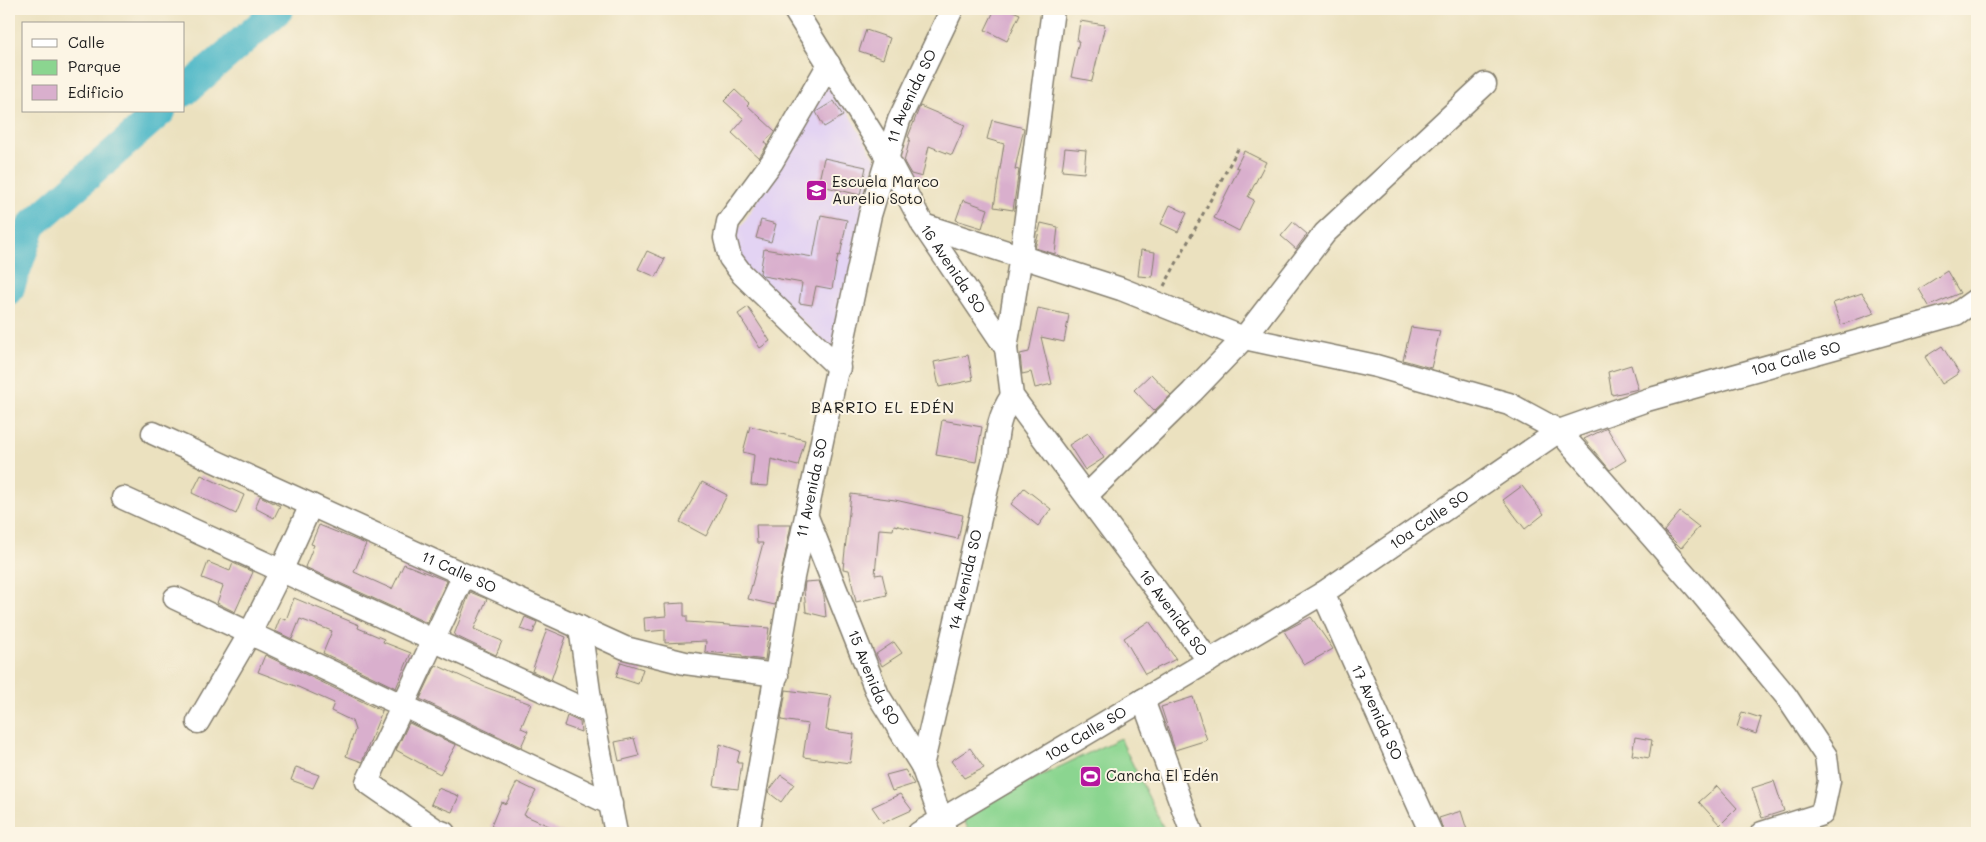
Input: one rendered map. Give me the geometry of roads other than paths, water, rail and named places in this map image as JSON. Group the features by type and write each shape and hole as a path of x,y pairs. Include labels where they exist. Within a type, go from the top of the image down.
{"street":[{"name":"16 Avenida SO","path":"794,9 888,159 923,225 1006,348"},
{"name":"11 Avenida SO","path":"748,833 792,582 870,215 899,120 952,9"},
{"path":"1012,396 1006,348 1021,256 1054,9"},
{"path":"829,64 772,162 728,222 725,238 730,258 742,274 838,368"},
{"path":"1087,495 1244,338 1325,233 1485,84"},
{"path":"923,225 1121,289 1244,338 1376,366 1509,404 1559,431 1696,586 1786,696 1826,756 1829,781 1822,814 1762,833"},
{"name":"10a Calle SO","path":"919,833 944,827 1143,700 1323,593 1559,431 1647,400 1956,314 1977,299"},
{"name":"16 Avenida SO","path":"1012,396 1209,661"},
{"name":"14 Avenida SO","path":"922,766 995,454 998,426 1003,409 1012,396"},
{"name":"11 Calle SO","path":"153,433 625,648 685,663 777,676"},
{"path":"123,498 592,713"},
{"path":"198,722 250,633 282,570 310,505"},
{"name":"15 Avenida SO","path":"807,517 878,695 922,766 944,827"},
{"path":"439,832 366,782 464,575"},
{"name":"17 Avenida SO","path":"1323,593 1431,833"},
{"path":"175,598 611,804"},
{"path":"580,627 592,713 616,833"},
{"path":"1143,700 1192,833"}],"waterway":[{"path":"185,91 279,9"},
{"path":"9,290 32,225 160,112"}],"place":[{"name":"Escuela Marco Aurelio Soto","path":"816,191"},
{"name":"Cancha El Edén","path":"1090,776"}],"district":[{"name":"BARRIO EL EDÉN","path":"883,407"}]}
